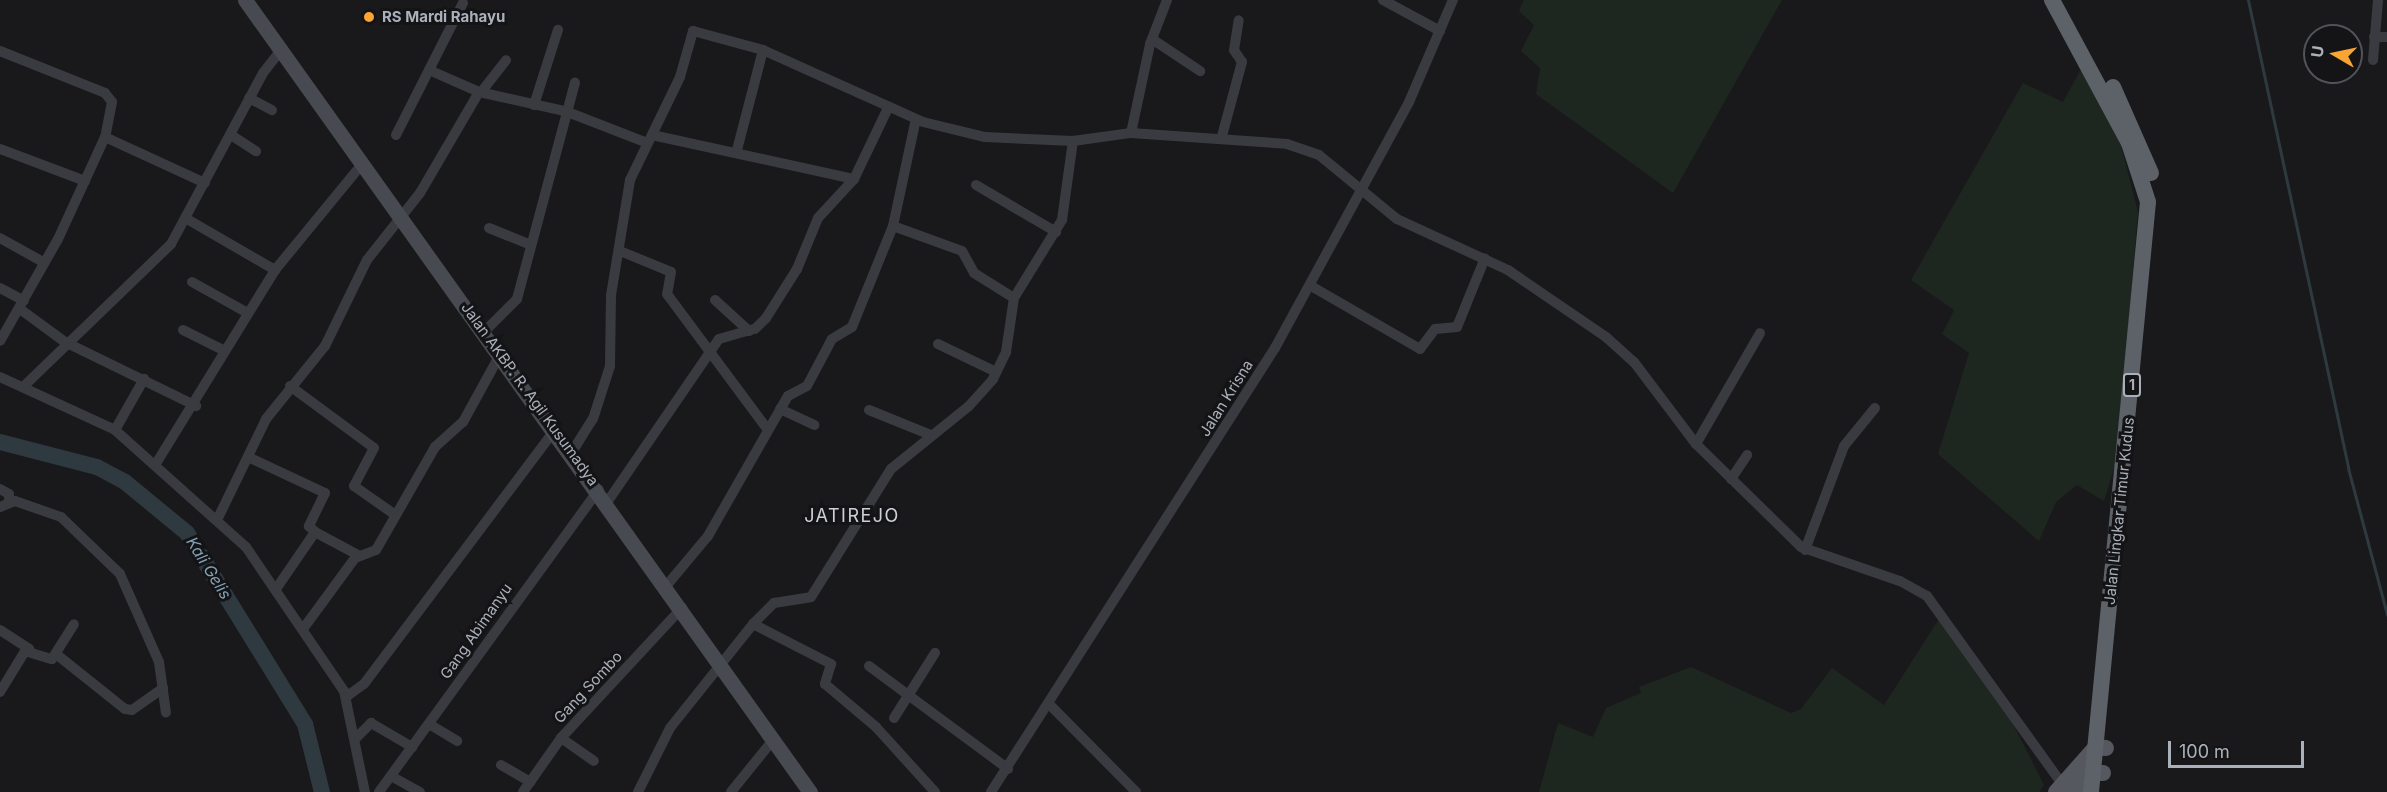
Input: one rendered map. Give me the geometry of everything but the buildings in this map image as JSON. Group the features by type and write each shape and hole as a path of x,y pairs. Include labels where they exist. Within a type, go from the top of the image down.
{"highway":[{"name":"Jalan Lingkar Timur Kudus","path":"2052,0 2128,143 2148,202 2101,748"},
{"name":"Jalan Lingkar Timur Kudus","path":"2064,0 2140,137 2156,206 2151,306 2098,773 2091,792"},
{"name":"Jalan Lingkar Timur Kudus","path":"2098,773 2101,792"}],"main road":[{"name":"Jalan AKBP. R. Agil Kusumadya","path":"245,0 501,352 667,585 810,792"},
{"path":"2065,790 2101,748"},
{"path":"2065,790 2098,773"}],"street":[{"path":"1131,133 1152,39 1167,0"},
{"path":"1384,0 1440,31"},
{"name":"Jalan Krisna","path":"991,792 1051,706 1311,286 1361,194 1453,0"},
{"path":"2373,60 2378,0"},
{"path":"396,135 463,3"},
{"path":"1222,136 1242,62 1234,50 1239,20"},
{"path":"534,105 558,30"},
{"path":"572,452 590,427 606,385 630,180 648,138 680,77 693,31 763,50 916,119 1001,139 1073,141 1131,133 1222,136 1309,151 1332,164 1361,194 1406,224 1485,258 1619,348 1696,444 1805,549 1900,581 1927,596 2065,790"},
{"path":"2374,37 2387,37"},
{"path":"1152,39 1200,71"},
{"path":"23,387 65,342 171,244 187,219 249,99 282,49"},
{"path":"737,150 763,50"},
{"path":"0,51 105,93 112,102 105,137 85,181 45,263 0,341"},
{"path":"218,518 248,457 290,386 325,346 367,260 400,216 420,194 481,92 506,60"},
{"path":"429,70 481,92 565,111 648,138 683,146 737,150 854,179"},
{"path":"485,331 517,299 565,111 575,83"},
{"path":"249,99 272,110"},
{"path":"710,350 724,335 749,330 766,318 797,269 818,218 854,179 888,108"},
{"path":"667,585 708,536 788,396 811,381 832,339 852,327 893,226 916,119"},
{"path":"231,135 256,151"},
{"path":"105,137 205,183"},
{"path":"638,792 661,742 753,624 774,603 811,597 882,479 931,435 974,402 996,372 1006,352 1014,298 1056,232 1073,141"},
{"path":"0,149 85,181"},
{"path":"156,462 196,406 246,312 274,270 363,163"},
{"path":"976,185 1056,232"},
{"path":"187,219 274,270"},
{"path":"893,226 962,251 974,273 1014,298"},
{"path":"489,228 531,245"},
{"path":"0,238 45,263"},
{"path":"620,251 671,272 667,294 768,430"},
{"path":"1311,286 1420,349 1435,329 1457,327 1485,258"},
{"path":"192,282 246,312"},
{"path":"0,288 65,342 196,406"},
{"path":"715,300 749,330"},
{"path":"183,330 225,351"},
{"path":"1696,444 1760,333"},
{"path":"938,344 996,372"},
{"name":"Gang Abimanyu","path":"379,792 710,350"},
{"path":"303,629 358,555 376,550 394,514 439,441 463,422 501,352"},
{"path":"0,377 115,430 156,462 218,518 276,589 346,697 365,792"},
{"path":"115,430 144,379"},
{"path":"290,386 374,448 354,486 394,514"},
{"path":"1805,549 1845,446 1875,408"},
{"path":"780,409 814,426"},
{"path":"869,410 931,435"},
{"path":"346,697 364,684 555,430"},
{"path":"1731,479 1747,455"},
{"path":"248,457 325,493 309,526 315,532 358,555"},
{"path":"0,489 9,494 5,504 61,516 120,574 153,641 166,713"},
{"path":"276,589 315,532"},
{"name":"Gang Sombo","path":"524,792 561,738 682,608"},
{"path":"0,630 48,660 56,654 74,624"},
{"path":"753,624 831,664 825,684 876,727 935,792"},
{"path":"1,686 29,649"},
{"path":"894,718 912,694 935,653"},
{"path":"56,654 125,709 132,710 163,688"},
{"path":"869,666 912,694 1008,769"},
{"path":"1051,706 1136,792"},
{"path":"355,739 370,723 412,747"},
{"path":"429,724 457,741"},
{"path":"561,738 594,761"},
{"path":"731,792 773,740"},
{"path":"501,765 530,782"},
{"path":"391,776 420,792"}],"shaded area":[{"path":"1524,0 1782,0 1673,193 1536,94 1540,68 1521,51 1534,25 1519,11"},
{"path":"2081,69 2119,138 2138,212 2128,332 2115,465 2104,501 2077,485 2056,502 2039,541 1938,454 1969,353 1942,334 1954,310 1911,280 2023,83 2063,102"},
{"path":"1939,619 2012,722 2044,785 2039,792 1539,792 1558,723 1593,737 1606,708 1641,693 1639,687 1691,667 1791,713 1801,709 1832,668 1884,705"}],"waterway":[{"path":"2248,0 2348,468 2387,615"},
{"name":"Kali Gelis","path":"0,442 97,467 125,482 187,533 305,724 322,792"}],"place":[{"name":"RS Mardi Rahayu","path":"369,17"}],"district":[{"name":"JATIREJO","path":"852,516"}]}
